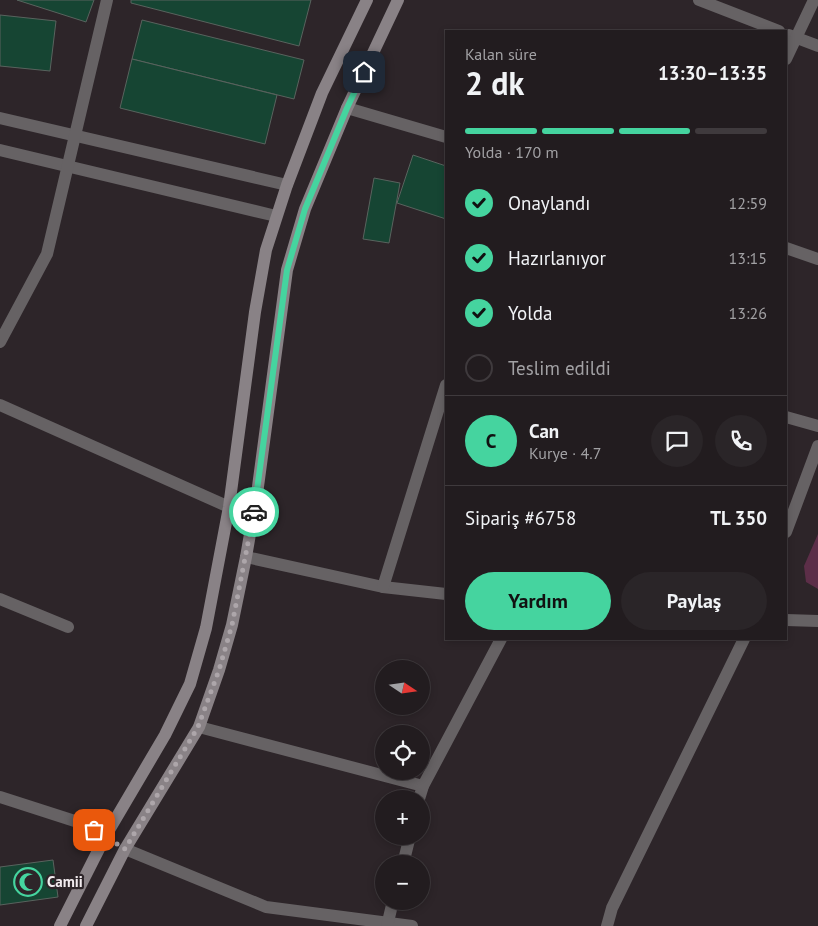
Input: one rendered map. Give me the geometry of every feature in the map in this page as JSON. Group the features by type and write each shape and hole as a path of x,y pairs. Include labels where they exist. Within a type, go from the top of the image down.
{"street":[{"path":"0,342 48,254 107,0"},
{"path":"60,926 105,837 165,735 190,684 206,628 228,507 255,312 266,250 287,185 322,93 367,0"},
{"path":"86,926 125,849 198,727 219,670 232,625 257,494 287,270 305,209 347,108 398,0"},
{"path":"699,0 776,30"},
{"path":"787,54 791,36 814,0"},
{"path":"791,36 818,46"},
{"path":"347,108 445,136"},
{"path":"0,118 287,185"},
{"path":"0,150 276,216"},
{"path":"787,248 818,259"},
{"path":"383,587 445,388"},
{"path":"0,405 228,507"},
{"path":"787,417 818,426"},
{"path":"787,529 818,446"},
{"path":"246,557 383,587 445,594"},
{"path":"0,599 68,628"},
{"path":"787,620 818,621"},
{"path":"422,790 500,640"},
{"path":"607,926 612,908 744,640"},
{"path":"198,727 423,786"},
{"path":"0,798 84,824 125,849 266,907 387,925 412,926"},
{"path":"387,925 391,910"}],"shaded area":[{"path":"818,534 818,589 806,582 804,566"}],"building":[{"path":"17,0 94,0 86,22"},
{"path":"131,0 311,0 299,46 131,3"},
{"path":"0,15 56,21 50,71 0,66"},
{"path":"142,20 304,60 294,99 132,59"},
{"path":"132,59 277,95 265,144 120,108"},
{"path":"413,155 445,166 445,219 397,203"},
{"path":"374,178 400,183 389,243 363,239"},
{"name":"Camii","path":"53,860 58,897 0,905 0,867"}],"way so far":[{"path":"94,830 125,849 198,727 219,670 232,625 254,512"}],"place":[{"name":"Camii","path":"28,882"}],"route":[{"path":"254,512 287,270 305,209 364,72"}]}
